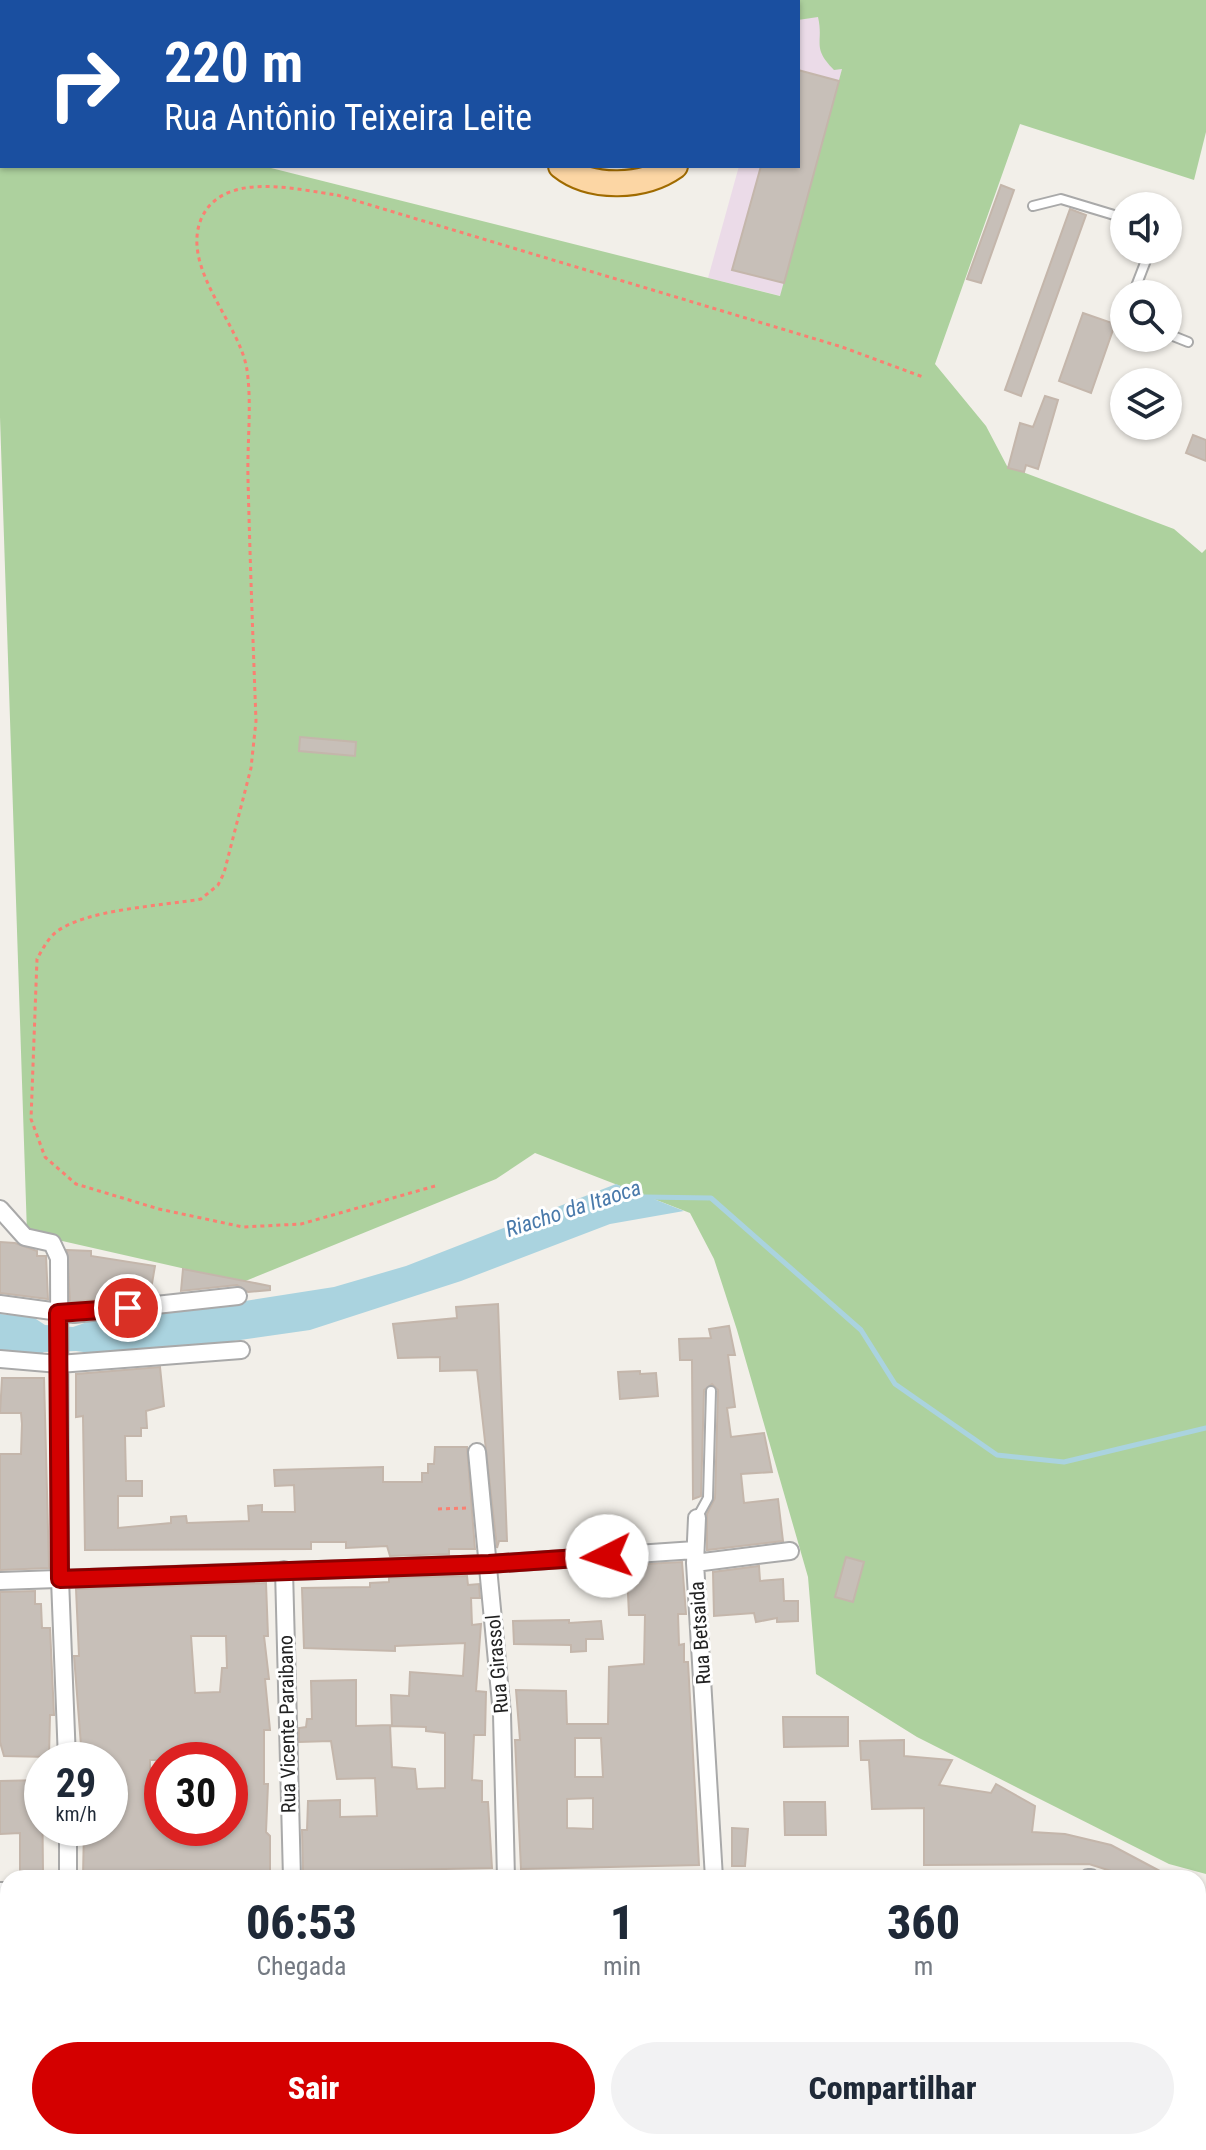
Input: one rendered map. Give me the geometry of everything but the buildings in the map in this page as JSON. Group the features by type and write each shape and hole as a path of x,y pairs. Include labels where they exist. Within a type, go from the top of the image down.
{"main road":[{"path":"566,168 602,183 628,183 669,168"}],"street":[{"path":"0,1209 25,1237 55,1246 59,1258 60,1579 66,1742"},
{"path":"0,1304 58,1316 238,1296"},
{"path":"0,1359 59,1360 241,1350"},
{"name":"Rua Girassol","path":"477,1452 502,1714 506,1870"},
{"name":"Rua Betsaida","path":"697,1518 695,1556 714,1870"},
{"path":"0,1581 790,1551"},
{"name":"Rua Vicente Paraibano","path":"284,1570 292,1870"},
{"path":"68,1846 68,1870"}],"lane":[{"path":"1033,206 1061,199 1110,214"},
{"path":"1182,340 1188,342"},
{"name":"Rua Betsaida","path":"697,1518 708,1498 711,1391"}],"path":[{"path":"435,1186 301,1224 243,1227 159,1209 76,1184 45,1157 34,1132 31,1119 37,959 44,946 56,932 92,918 201,899 210,893 224,873 251,768 256,721 247,368 203,270 196,242 202,217 230,192 243,189 264,187 337,195 842,347 923,377"},
{"path":"438,1509 482,1506"}],"shaded area":[{"path":"800,0 940,0 853,29 781,296 708,278 738,168 800,168"}],"green space":[{"path":"800,0 1206,0 1206,132 1194,180 1020,124 935,364 986,426 1007,466 1174,529 1202,553 1206,549 1206,1870 1169,1864 917,1737 816,1674 808,1577 714,1259 690,1213 535,1153 496,1179 243,1282 27,1233 0,417 0,168 271,168 780,296 842,69 834,70 820,50 818,17 800,20"}],"water":[{"path":"616,1184 684,1211 610,1224 461,1281 310,1330 120,1357 76,1351 44,1352 32,1359 0,1355 0,1314 33,1317 45,1325 73,1327 96,1319 187,1310 334,1287 406,1266"}],"waterway":[{"name":"Riacho da Itaoca","path":"644,1197 711,1198 861,1330 895,1384 997,1455 1064,1462 1206,1428"}],"route":[{"path":"128,1308 58,1313 60,1579 489,1564 607,1556"}]}
